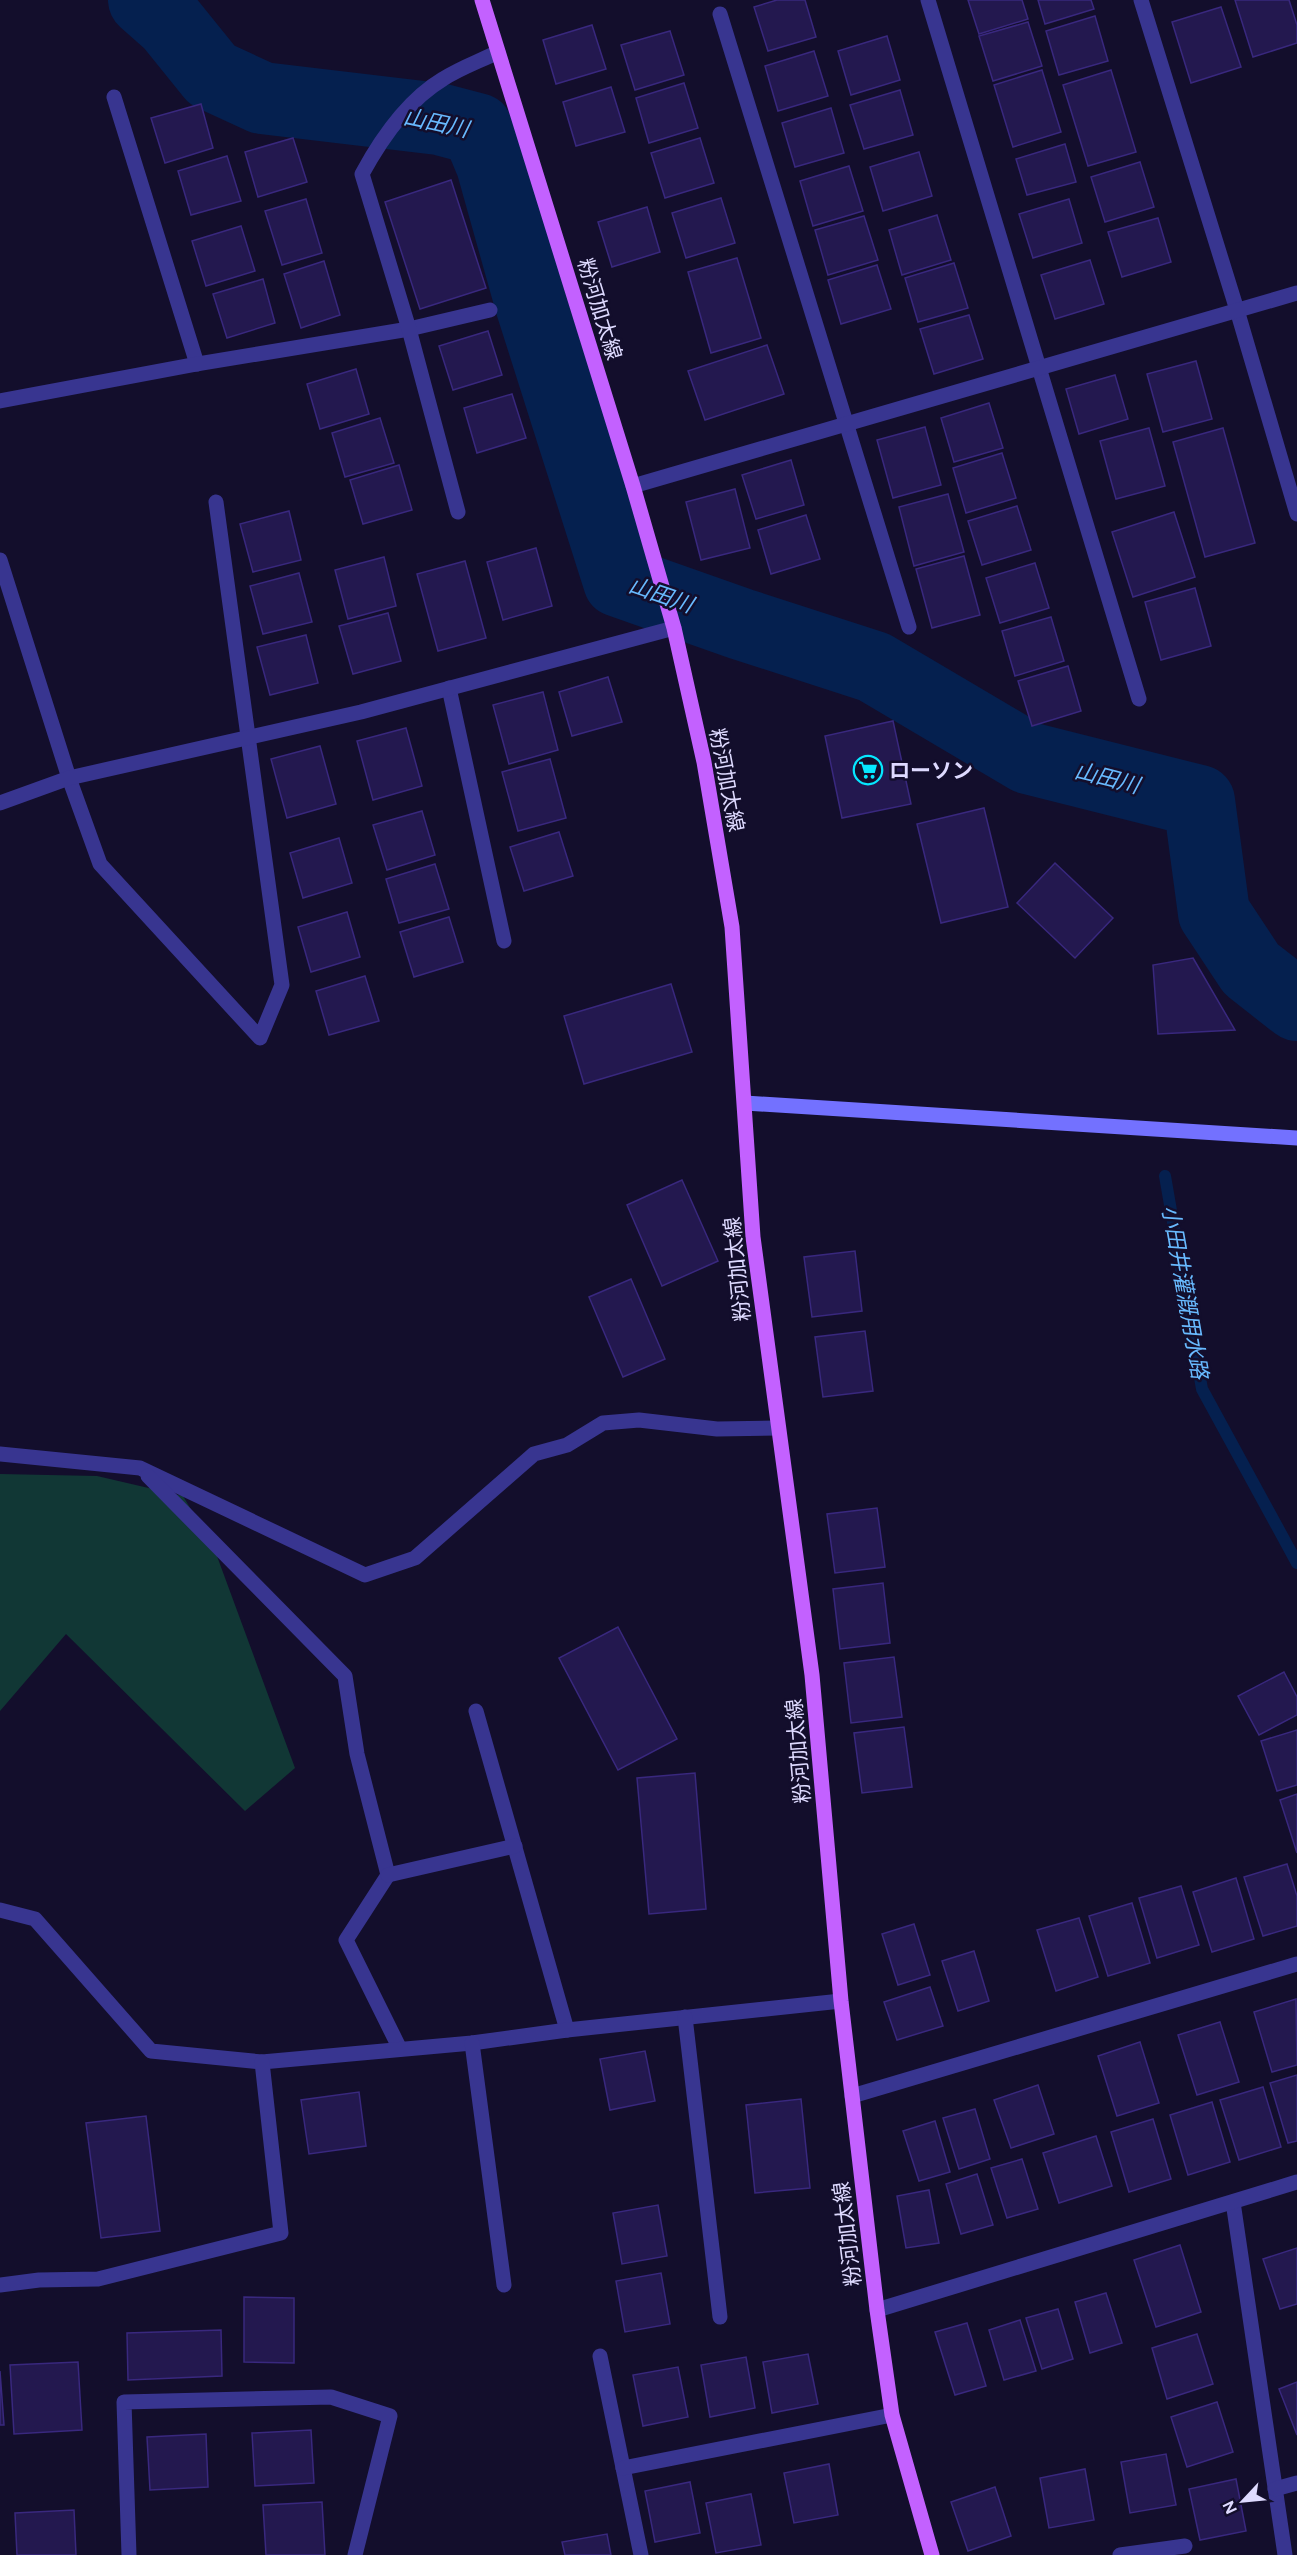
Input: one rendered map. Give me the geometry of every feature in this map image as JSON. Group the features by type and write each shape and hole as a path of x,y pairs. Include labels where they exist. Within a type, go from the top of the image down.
{"main road":[{"name":"粉河加太線","path":"482,0 633,486 674,628 704,762 732,927 753,1237 812,1675 841,2001 877,2310 892,2415 932,2555"}],"street":[{"path":"928,0 1139,699"},
{"path":"1141,0 1237,310 1297,514"},
{"path":"720,14 909,627"},
{"path":"458,512 409,329 362,174 378,144 417,99 442,79 498,52"},
{"path":"114,97 197,364"},
{"path":"633,486 1297,293"},
{"path":"0,401 197,364 409,329 490,310"},
{"path":"0,560 69,778 100,864 260,1038 282,985 216,502"},
{"path":"0,804 69,778 361,712 674,628"},
{"path":"449,688 504,941"},
{"path":"745,1102 1297,1137"},
{"path":"0,1454 140,1468 365,1575 415,1558 534,1454 567,1445 603,1423 639,1420 717,1429 778,1428"},
{"path":"140,1468 345,1676 357,1754 388,1875"},
{"path":"476,1711 567,2030"},
{"path":"400,2049 346,1940 388,1875 515,1846"},
{"path":"0,1910 35,1919 151,2051 262,2062 472,2043 567,2030 841,2001"},
{"path":"852,2096 1297,1964"},
{"path":"685,2017 720,2317"},
{"path":"472,2043 504,2284"},
{"path":"0,2285 39,2280 98,2279 281,2233 262,2062"},
{"path":"877,2310 1297,2182"},
{"path":"1233,2202 1285,2555"},
{"path":"600,2356 641,2555"},
{"path":"129,2555 124,2402 331,2397 390,2416 355,2555"},
{"path":"623,2468 892,2415"},
{"path":"1275,2489 1297,2484"},
{"path":"1120,2555 1185,2546"}],"green space":[{"path":"0,1474 97,1476 183,1496 214,1548 295,1768 245,1811 66,1634 0,1711"}],"building":[{"path":"777,0 805,0 816,37 768,51 754,7"},
{"path":"968,0 1022,0 1028,19 979,34"},
{"path":"1038,0 1091,0 1094,9 1045,24"},
{"path":"1235,0 1289,0 1297,25 1297,43 1253,57"},
{"path":"1221,7 1241,67 1191,83 1172,22"},
{"path":"1095,16 1108,61 1059,75 1046,31"},
{"path":"1028,22 1042,66 993,81 979,36"},
{"path":"592,25 606,69 556,84 543,40"},
{"path":"670,31 684,75 635,90 621,45"},
{"path":"887,36 900,80 851,95 838,51"},
{"path":"814,51 828,96 778,111 765,66"},
{"path":"1042,70 1061,132 1013,147 994,85"},
{"path":"1111,70 1136,152 1088,166 1063,85"},
{"path":"684,83 698,128 649,143 636,98"},
{"path":"611,87 625,132 576,146 563,102"},
{"path":"900,90 913,135 864,149 850,105"},
{"path":"201,104 213,148 165,163 151,118"},
{"path":"831,108 844,153 795,167 782,123"},
{"path":"293,138 307,182 258,197 245,152"},
{"path":"700,138 714,183 665,198 651,153"},
{"path":"1065,144 1076,182 1027,195 1016,159"},
{"path":"919,152 932,196 883,211 870,167"},
{"path":"227,156 241,201 191,215 178,171"},
{"path":"1140,162 1154,207 1105,222 1091,177"},
{"path":"849,166 863,211 813,226 800,181"},
{"path":"451,180 486,288 420,309 385,202"},
{"path":"721,198 735,243 686,258 672,213"},
{"path":"306,199 322,253 282,265 265,211"},
{"path":"1069,199 1082,243 1033,258 1019,214"},
{"path":"647,207 660,252 612,267 598,222"},
{"path":"937,215 951,260 902,275 889,230"},
{"path":"864,216 878,260 828,275 815,230"},
{"path":"1158,218 1171,262 1122,277 1108,232"},
{"path":"241,226 255,271 206,286 192,241"},
{"path":"737,258 761,338 711,353 688,272"},
{"path":"1090,260 1104,304 1055,319 1041,275"},
{"path":"324,261 340,315 301,328 284,274"},
{"path":"954,263 968,308 918,322 905,278"},
{"path":"877,265 891,309 841,324 828,280"},
{"path":"263,279 275,323 227,338 213,294"},
{"path":"969,315 983,359 934,374 920,329"},
{"path":"488,331 502,375 453,390 439,346"},
{"path":"767,345 784,394 705,420 688,371"},
{"path":"1196,361 1212,419 1163,432 1147,374"},
{"path":"356,369 369,414 320,429 307,384"},
{"path":"1115,375 1128,419 1079,434 1066,389"},
{"path":"512,394 526,438 477,453 464,408"},
{"path":"989,403 1003,448 954,462 941,418"},
{"path":"380,418 394,463 345,477 332,433"},
{"path":"925,427 941,485 893,498 877,440"},
{"path":"1149,428 1165,486 1116,499 1100,441"},
{"path":"1223,428 1255,543 1205,557 1173,442"},
{"path":"1002,453 1016,498 966,513 953,468"},
{"path":"791,460 804,505 756,519 742,475"},
{"path":"399,465 412,510 363,524 350,480"},
{"path":"735,489 750,548 701,560 686,502"},
{"path":"948,494 964,552 914,566 899,507"},
{"path":"1017,506 1031,550 982,565 968,521"},
{"path":"289,511 301,560 253,572 240,524"},
{"path":"1174,512 1195,577 1133,597 1112,532"},
{"path":"806,515 820,559 771,574 758,530"},
{"path":"536,548 552,606 503,620 487,562"},
{"path":"964,556 980,615 932,628 916,569"},
{"path":"384,557 396,606 348,619 335,570"},
{"path":"465,561 486,638 438,651 417,574"},
{"path":"1035,563 1049,608 1000,623 986,578"},
{"path":"299,573 312,622 263,634 250,586"},
{"path":"1195,588 1211,646 1161,660 1145,602"},
{"path":"388,613 401,661 353,674 339,626"},
{"path":"1051,617 1064,661 1015,676 1002,631"},
{"path":"306,635 318,683 270,695 257,647"},
{"path":"1068,666 1081,711 1032,726 1018,681"},
{"path":"608,677 622,722 572,736 559,692"},
{"path":"543,692 558,750 509,764 493,705"},
{"name":"ローソン","path":"893,721 911,804 842,818 825,736"},
{"path":"406,728 422,786 373,800 357,741"},
{"path":"320,746 336,804 287,818 271,759"},
{"path":"550,759 566,818 518,831 502,772"},
{"path":"984,808 1008,907 941,923 917,824"},
{"path":"422,811 435,855 387,870 373,825"},
{"path":"559,832 573,876 524,891 510,847"},
{"path":"339,838 352,883 303,898 290,853"},
{"path":"1055,863 1113,918 1075,958 1017,903"},
{"path":"435,864 449,909 399,923 386,879"},
{"path":"347,912 360,957 311,972 298,927"},
{"path":"449,917 463,962 414,977 400,932"},
{"path":"1193,958 1235,1030 1158,1034 1153,965"},
{"path":"365,976 379,1021 329,1035 316,991"},
{"path":"671,984 692,1052 584,1084 564,1016"},
{"path":"682,1180 718,1261 662,1286 627,1205"},
{"path":"855,1251 862,1311 812,1317 804,1257"},
{"path":"631,1279 665,1359 623,1377 589,1297"},
{"path":"865,1331 873,1391 823,1397 815,1337"},
{"path":"877,1508 885,1567 835,1573 827,1514"},
{"path":"883,1583 890,1643 840,1649 833,1589"},
{"path":"618,1627 677,1739 618,1770 559,1658"},
{"path":"894,1657 902,1717 851,1723 844,1663"},
{"path":"1284,1672 1297,1697 1297,1715 1259,1735 1238,1696"},
{"path":"904,1727 912,1787 862,1793 854,1733"},
{"path":"1297,1730 1297,1785 1277,1791 1261,1741"},
{"path":"695,1773 706,1909 649,1914 637,1778"},
{"path":"1297,1794 1297,1853 1280,1800"},
{"path":"1287,1864 1297,1896 1297,1926 1263,1936 1244,1877"},
{"path":"1236,1878 1254,1939 1212,1952 1193,1892"},
{"path":"1181,1886 1199,1945 1157,1958 1139,1898"},
{"path":"1132,1903 1150,1963 1108,1976 1089,1916"},
{"path":"1079,1918 1098,1977 1056,1991 1037,1930"},
{"path":"914,1924 930,1975 898,1985 882,1934"},
{"path":"974,1951 989,2001 958,2011 942,1961"},
{"path":"930,1987 943,2026 897,2040 884,2002"},
{"path":"1296,1999 1297,2065 1272,2072 1254,2012"},
{"path":"1220,2022 1239,2082 1197,2095 1178,2035"},
{"path":"1140,2042 1159,2103 1117,2116 1098,2056"},
{"path":"645,2051 655,2101 610,2110 600,2059"},
{"path":"1297,2075 1297,2141 1288,2143 1270,2083"},
{"path":"1038,2085 1054,2134 1011,2148 994,2100"},
{"path":"1263,2087 1281,2147 1239,2160 1220,2100"},
{"path":"359,2092 366,2146 309,2154 301,2100"},
{"path":"801,2099 810,2188 755,2193 746,2105"},
{"path":"1212,2102 1230,2162 1188,2175 1170,2115"},
{"path":"975,2109 990,2159 959,2169 943,2118"},
{"path":"146,2116 160,2231 101,2238 86,2123"},
{"path":"1153,2119 1171,2179 1129,2192 1111,2132"},
{"path":"935,2121 950,2172 919,2181 903,2131"},
{"path":"1096,2136 1112,2186 1059,2203 1043,2153"},
{"path":"1022,2159 1038,2209 1007,2218 991,2168"},
{"path":"977,2174 993,2225 961,2234 946,2184"},
{"path":"929,2190 939,2243 906,2248 897,2196"},
{"path":"658,2205 667,2256 622,2264 613,2213"},
{"path":"1180,2245 1201,2312 1156,2327 1134,2260"},
{"path":"1297,2248 1297,2304 1280,2309 1263,2259"},
{"path":"661,2273 670,2324 625,2332 616,2281"},
{"path":"1106,2293 1122,2343 1090,2353 1075,2302"},
{"path":"244,2297 294,2298 294,2363 244,2362"},
{"path":"1058,2309 1073,2359 1042,2369 1026,2318"},
{"path":"1020,2320 1036,2371 1004,2380 989,2330"},
{"path":"967,2323 986,2386 955,2395 935,2332"},
{"path":"221,2330 222,2376 128,2380 127,2333"},
{"path":"1197,2334 1213,2384 1167,2399 1152,2348"},
{"path":"808,2354 818,2404 772,2413 763,2362"},
{"path":"746,2357 755,2408 710,2417 701,2365"},
{"path":"78,2362 82,2430 14,2434 10,2365"},
{"path":"678,2367 688,2417 643,2426 633,2375"},
{"path":"0,2371 4,2425 0,2425"},
{"path":"1297,2382 1297,2435 1279,2389"},
{"path":"1217,2402 1233,2452 1187,2467 1171,2417"},
{"path":"311,2430 314,2483 255,2486 252,2433"},
{"path":"206,2434 208,2487 150,2490 147,2437"},
{"path":"1166,2454 1176,2505 1130,2513 1121,2462"},
{"path":"829,2464 838,2515 794,2523 784,2473"},
{"path":"1085,2469 1094,2520 1049,2528 1040,2478"},
{"path":"1236,2479 1246,2531 1200,2540 1189,2489"},
{"path":"690,2482 700,2533 655,2542 645,2491"},
{"path":"995,2487 1011,2536 968,2551 951,2502"},
{"path":"751,2494 761,2545 716,2553 706,2503"},
{"path":"322,2502 325,2555 266,2555 263,2505"},
{"path":"74,2510 76,2555 17,2555 15,2513"},
{"path":"607,2534 611,2555 565,2555 562,2542"}],"waterway":[{"name":"山田川","path":"144,0 170,23 212,75 262,98 439,119 477,129 492,165 531,304 619,581 874,667 1028,758 1199,801 1214,913 1251,969 1297,1005"},
{"name":"小田井灌漑用水路","path":"1165,1176 1202,1389 1297,1563"}],"place":[{"name":"ローソン","path":"868,770"}]}
